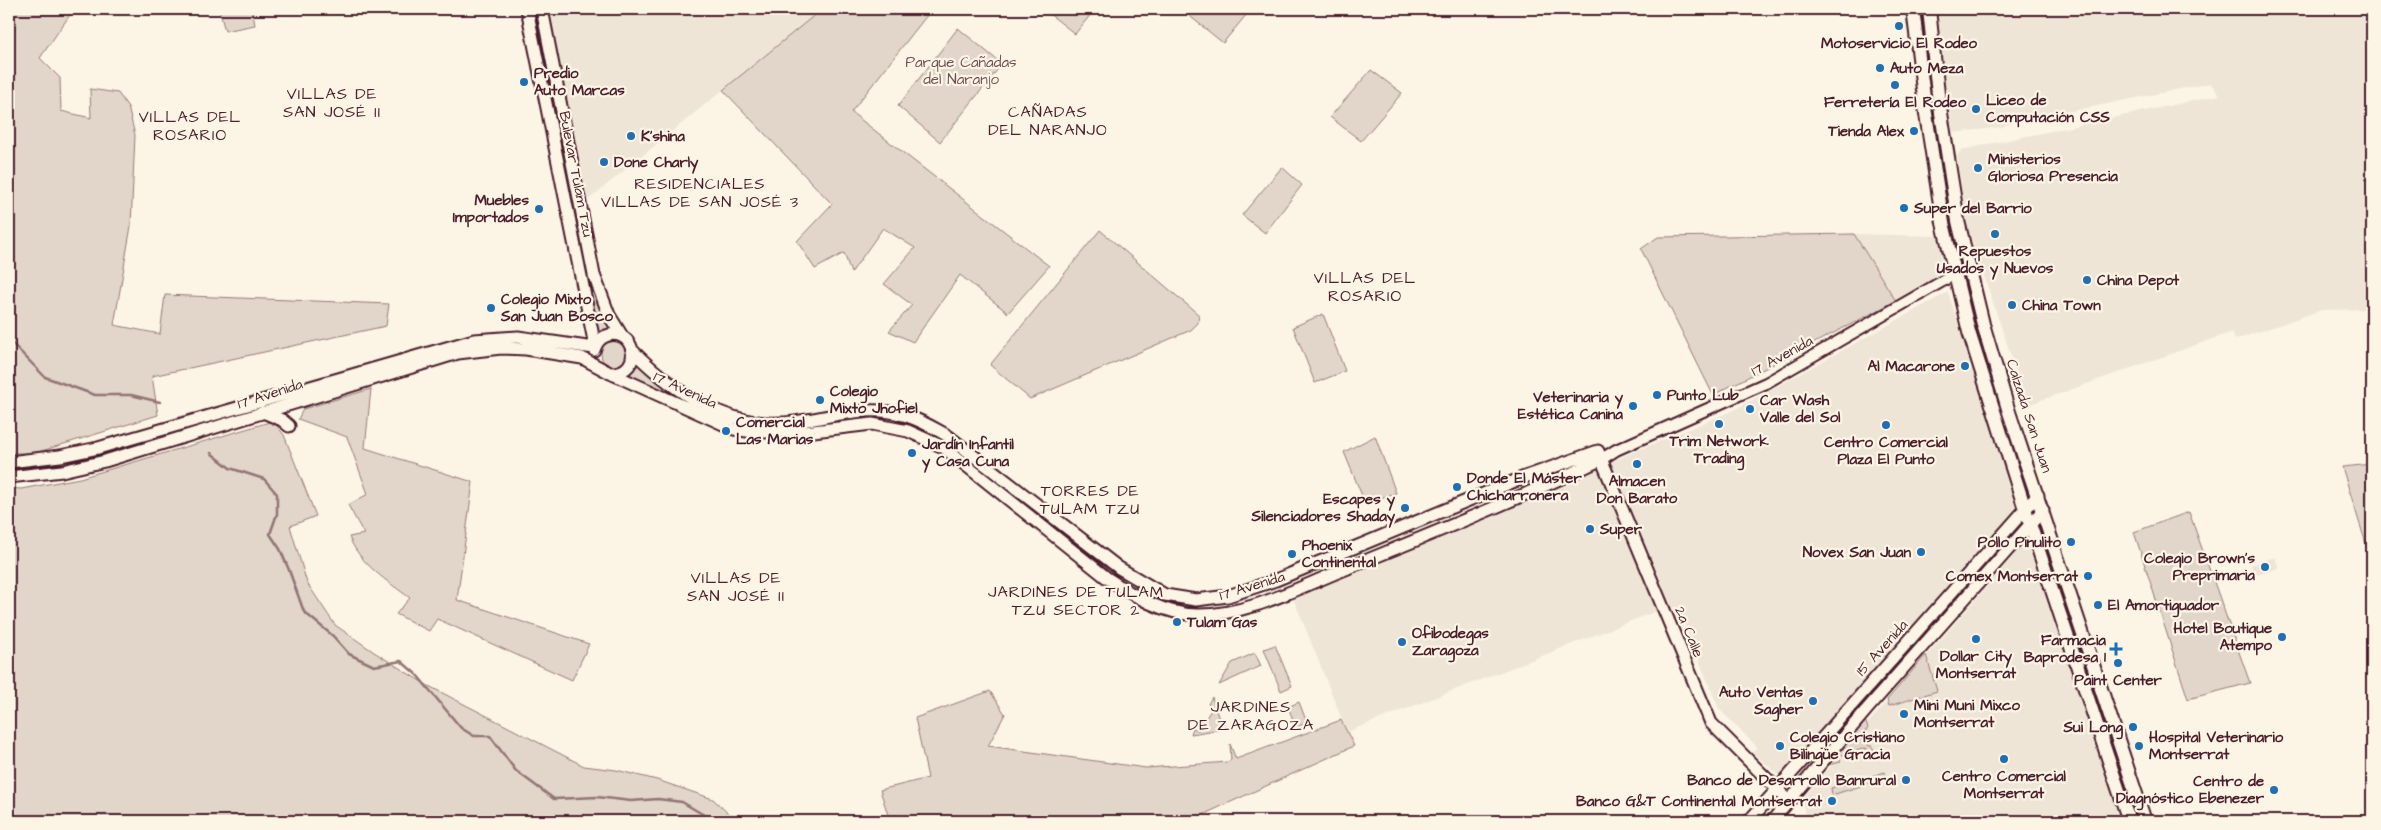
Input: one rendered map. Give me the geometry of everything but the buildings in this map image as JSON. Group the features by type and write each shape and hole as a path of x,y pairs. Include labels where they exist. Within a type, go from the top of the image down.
{"main road":[{"name":"Bulevar Tulam Tzu","path":"527,9 595,347"},
{"name":"Bulevar Tulam Tzu","path":"542,9 594,275 609,315 622,336"},
{"name":"Calzada San Juan","path":"1913,9 1926,114 1943,223 1970,332 2025,509 2129,821"},
{"name":"Calzada San Juan","path":"1929,9 1938,94 1958,221 1988,344 2145,821"},
{"path":"539,66 553,64"},
{"path":"616,334 622,336 633,350 631,363 627,368 616,374 598,367 595,361 595,347 604,336 616,334"},
{"name":"17 Avenida","path":"9,462 60,456 98,448 474,340 518,337 595,347"},
{"name":"17 Avenida","path":"9,477 62,471 105,461 458,352 478,349 526,349 582,358 598,367"},
{"name":"17 Avenida","path":"633,350 665,381 688,396 732,416 750,421 768,423 874,411 903,414 948,436 1119,568 1151,589 1179,598 1196,600 1228,596 1269,583 1522,478 1600,455"},
{"name":"17 Avenida","path":"610,373 734,429 753,432 805,432 872,424 908,431 942,448 1107,578 1134,596 1182,614 1224,612 1264,601 1491,509 1600,455"},
{"path":"263,412 282,420 289,426"},
{"name":"2a Calle","path":"1600,455 1711,722 1789,800"},
{"name":"15 Avenida","path":"1749,821 2038,495"},
{"name":"15 Avenida","path":"1772,821 2043,510"},
{"path":"1760,809 1769,790 1763,774"}],"street":[{"name":"17 Avenida","path":"1600,455 1616,450 1766,383 1955,274"}],"shaded area":[{"path":"546,9 822,9 587,201"},
{"path":"1937,9 2372,9 2372,309 2322,310 2235,340 2232,332 2028,405 1967,227 1957,156 1961,150 2220,95 2210,83 2004,125 2004,127 1953,133 1937,29"},
{"path":"1854,234 1941,236 1949,272 1896,301"},
{"path":"1948,292 2017,512 1779,775 1752,752 1757,747 1719,709 1677,607 1654,612 1347,732 1292,595 1734,410"},
{"path":"2022,546 2033,548 2123,821 1806,821 1802,799"},
{"name":"Colegio Brown's Preprimaria","path":"2275,557 2279,568 2254,576 2251,565"}],"green space":[{"path":"9,9 74,9 40,58 60,78 61,111 91,118 90,89 118,93 128,107 135,135 131,226 114,325 160,334 165,295 389,304 386,326 152,376 158,415 35,453 9,453"},
{"path":"219,9 252,9 255,25 225,31"},
{"path":"822,9 932,9 851,112 1049,266 1008,313 960,275 913,342 889,331 912,305 884,284 915,248 883,228 851,273 844,253 815,269 797,241 832,204 723,90"},
{"path":"1043,9 1095,9 1075,34"},
{"path":"1181,9 1251,9 1223,43"},
{"name":"Parque Cañadas del Naranjo","path":"958,28 1002,64 940,142 898,106"},
{"path":"1371,70 1402,93 1361,141 1330,117"},
{"path":"1282,167 1302,185 1265,233 1242,215"},
{"path":"1100,230 1199,315 1198,323 1191,330 1030,399 990,365"},
{"path":"1854,234 1896,301 1713,395 1641,249 1658,237"},
{"path":"581,262 585,263 615,332 598,339"},
{"path":"1323,314 1345,371 1315,383 1293,327"},
{"path":"614,341 623,345 627,354 623,363 614,367 605,363 601,354 605,345"},
{"path":"635,358 687,403 630,377 624,372"},
{"path":"371,389 365,448 473,482 457,600 589,644 572,680 437,619 429,631 396,614 410,598 367,564 349,537 364,534 348,505 368,494 347,437 298,419 303,409"},
{"path":"273,421 284,435 316,516 290,526 307,583 335,625 425,684 584,766 616,770 657,780 713,799 736,821 9,821 9,488 21,489 80,478"},
{"path":"1375,436 1396,493 1365,503 1344,452"},
{"path":"2372,464 2372,563 2342,467"},
{"path":"2189,512 2250,683 2188,699 2134,532"},
{"path":"1275,645 1292,686 1281,691 1264,649"},
{"path":"1255,653 1261,666 1219,685 1232,663"},
{"path":"1926,655 1937,691 1889,706 1887,700"},
{"path":"990,691 1005,714 988,746 1146,768 1228,762 1231,760 1230,744 1236,759 1341,720 1354,746 1189,821 890,821 880,790 928,778 915,718"},
{"path":"1212,697 1222,729 1191,734 1193,728 1198,730 1213,707 1208,704"},
{"path":"1299,702 1307,723 1296,727 1288,707"},
{"path":"1865,720 1868,728 1864,733 1869,746 1872,746 1874,752 1868,753 1866,748 1839,756 1841,762 1827,765"},
{"path":"1885,772 1886,778 1832,795 1831,788"}],"waterway":[{"path":"9,340 45,377 95,395 131,395 160,402"},
{"path":"211,453 230,468 264,479 277,494 277,514 270,534 280,549 304,612 333,636 349,654 374,666 401,661 417,675 461,728 474,736 490,736 516,771 554,799 597,797 631,801 658,799 682,802 714,821"}],"place":[{"name":"Motoservicio El Rodeo","path":"1899,26"},
{"name":"Auto Meza","path":"1880,68"},
{"name":"Predio Auto Marcas","path":"524,82"},
{"name":"Ferretería El Rodeo","path":"1895,85"},
{"name":"Liceo de Computación CSS","path":"1976,109"},
{"name":"Tienda Alex","path":"1914,131"},
{"name":"K'shina","path":"631,136"},
{"name":"Done Charly","path":"604,162"},
{"name":"Ministerios Gloriosa Presencia","path":"1978,168"},
{"name":"Super del Barrio","path":"1904,208"},
{"name":"Muebles Importados","path":"539,209"},
{"name":"Repuestos Usados y Nuevos","path":"1995,234"},
{"name":"China Depot","path":"2087,280"},
{"name":"China Town","path":"2012,305"},
{"name":"Colegio Mixto San Juan Bosco","path":"491,308"},
{"name":"Al Macarone","path":"1965,366"},
{"name":"Punto Lub","path":"1657,395"},
{"name":"Colegio Mixto Jhofiel","path":"820,400"},
{"name":"Veterinaria y Estética Canina","path":"1633,406"},
{"name":"Car Wash Valle del Sol","path":"1750,409"},
{"name":"Trim Network Trading","path":"1719,424"},
{"name":"Centro Comercial Plaza El Punto","path":"1886,425"},
{"name":"Comercial Las Marias","path":"726,431"},
{"name":"Jardín Infantil y Casa Cuna","path":"912,453"},
{"name":"Almacen Don Barato","path":"1637,464"},
{"name":"Donde El Máster Chicharronera","path":"1457,487"},
{"name":"Escapes y Silenciadores Shaday","path":"1405,508"},
{"name":"Super","path":"1590,529"},
{"name":"Pollo Pinulito","path":"2071,542"},
{"name":"Novex San Juan","path":"1921,552"},
{"name":"Phoenix Continental","path":"1292,554"},
{"name":"Colegio Brown's Preprimaria","path":"2265,567"},
{"name":"Comex Montserrat","path":"2088,576"},
{"name":"El Amortiguador","path":"2098,605"},
{"name":"Tulam Gas","path":"1177,622"},
{"name":"Hotel Boutique Atempo","path":"2282,637"},
{"name":"Dollar City Montserrat","path":"1976,639"},
{"name":"Ofibodegas Zaragoza","path":"1402,642"},
{"name":"Farmacia Baprodesa 1","path":"2116,649"},
{"name":"Paint Center","path":"2118,663"},
{"name":"Auto Ventas Sagher","path":"1813,701"},
{"name":"Mini Muni Mixco Montserrat","path":"1904,714"},
{"name":"Sui Long","path":"2133,727"},
{"name":"Colegio Cristiano Bilingüe Gracia","path":"1780,746"},
{"name":"Hospital Veterinario Montserrat","path":"2139,746"},
{"name":"Centro Comercial Montserrat","path":"2004,759"},
{"name":"Banco de Desarrollo Banrural","path":"1906,780"},
{"name":"Centro de Diagnóstico Ebenezer","path":"2274,790"},
{"name":"Banco G&T Continental Montserrat","path":"1832,801"}],"district":[{"name":"VILLAS DE SAN JOSÉ II","path":"332,103"},
{"name":"CAÑADAS DEL NARANJO","path":"1048,121"},
{"name":"VILLAS DEL ROSARIO","path":"190,126"},
{"name":"RESIDENCIALES VILLAS DE SAN JOSÉ 3","path":"700,193"},
{"name":"VILLAS DEL ROSARIO","path":"1365,287"},
{"name":"TORRES DE TULAM TZU","path":"1090,500"},
{"name":"VILLAS DE SAN JOSÉ II","path":"736,587"},
{"name":"JARDINES DE TULAM TZU SECTOR 2","path":"1076,601"},
{"name":"JARDINES DE ZARAGOZA","path":"1251,716"}]}
